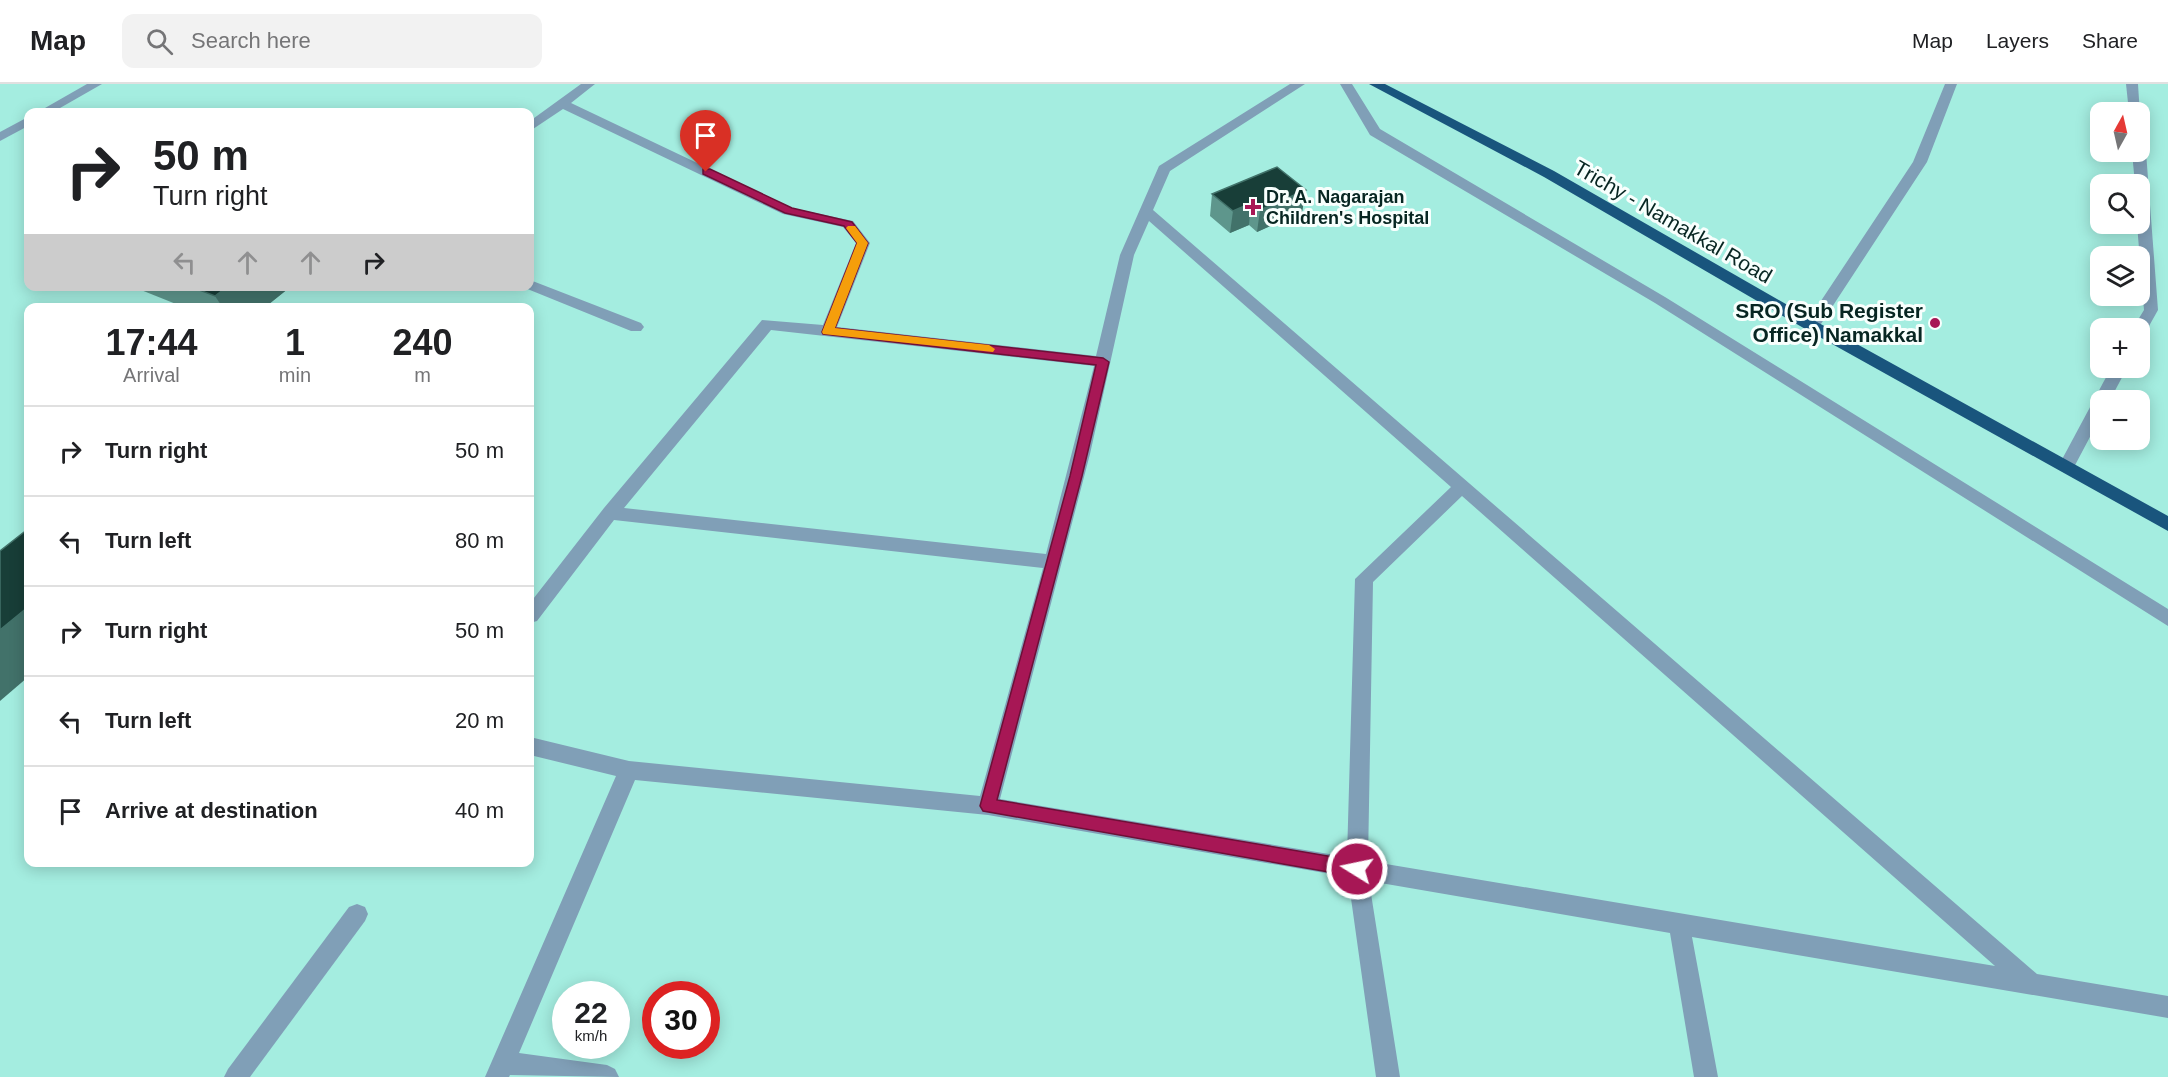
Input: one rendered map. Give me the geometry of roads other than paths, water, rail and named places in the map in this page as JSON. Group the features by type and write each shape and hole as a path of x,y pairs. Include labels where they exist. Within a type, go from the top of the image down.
{"highway":[{"name":"Trichy - Namakkal Road","path":"1375,84 1549,174 1812,326 2067,465 2168,524"}],"street":[{"path":"51,108 96,84"},
{"path":"534,125 589,84"},
{"path":"988,806 1053,562 1127,255 1146,210 1164,169 1299,84"},
{"path":"1346,84 1375,132 1660,300 2168,618"},
{"path":"1812,326 1920,162 1951,84"},
{"path":"2132,84 2134,102"},
{"path":"562,103 788,211 848,224 863,243 828,332"},
{"path":"0,137 24,123"},
{"path":"2140,162 2151,310 2146,318"},
{"path":"1146,210 2032,984"},
{"path":"534,287 636,327"},
{"path":"534,611 610,513 767,324 1103,362"},
{"path":"2067,465 2090,422"},
{"path":"1388,1077 1357,869 1364,579 1462,486"},
{"path":"610,513 1053,562"},
{"path":"534,747 629,770 988,806 2168,1006"},
{"path":"607,1077 500,1069 629,770"},
{"path":"236,1077 357,914"},
{"path":"1679,924 1706,1077"}],"place":[{"name":"Dr. A. Nagarajan Children's Hospital","path":"1253,207"},
{"name":"SRO (Sub Register Office) Namakkal","path":"1935,323"}]}
